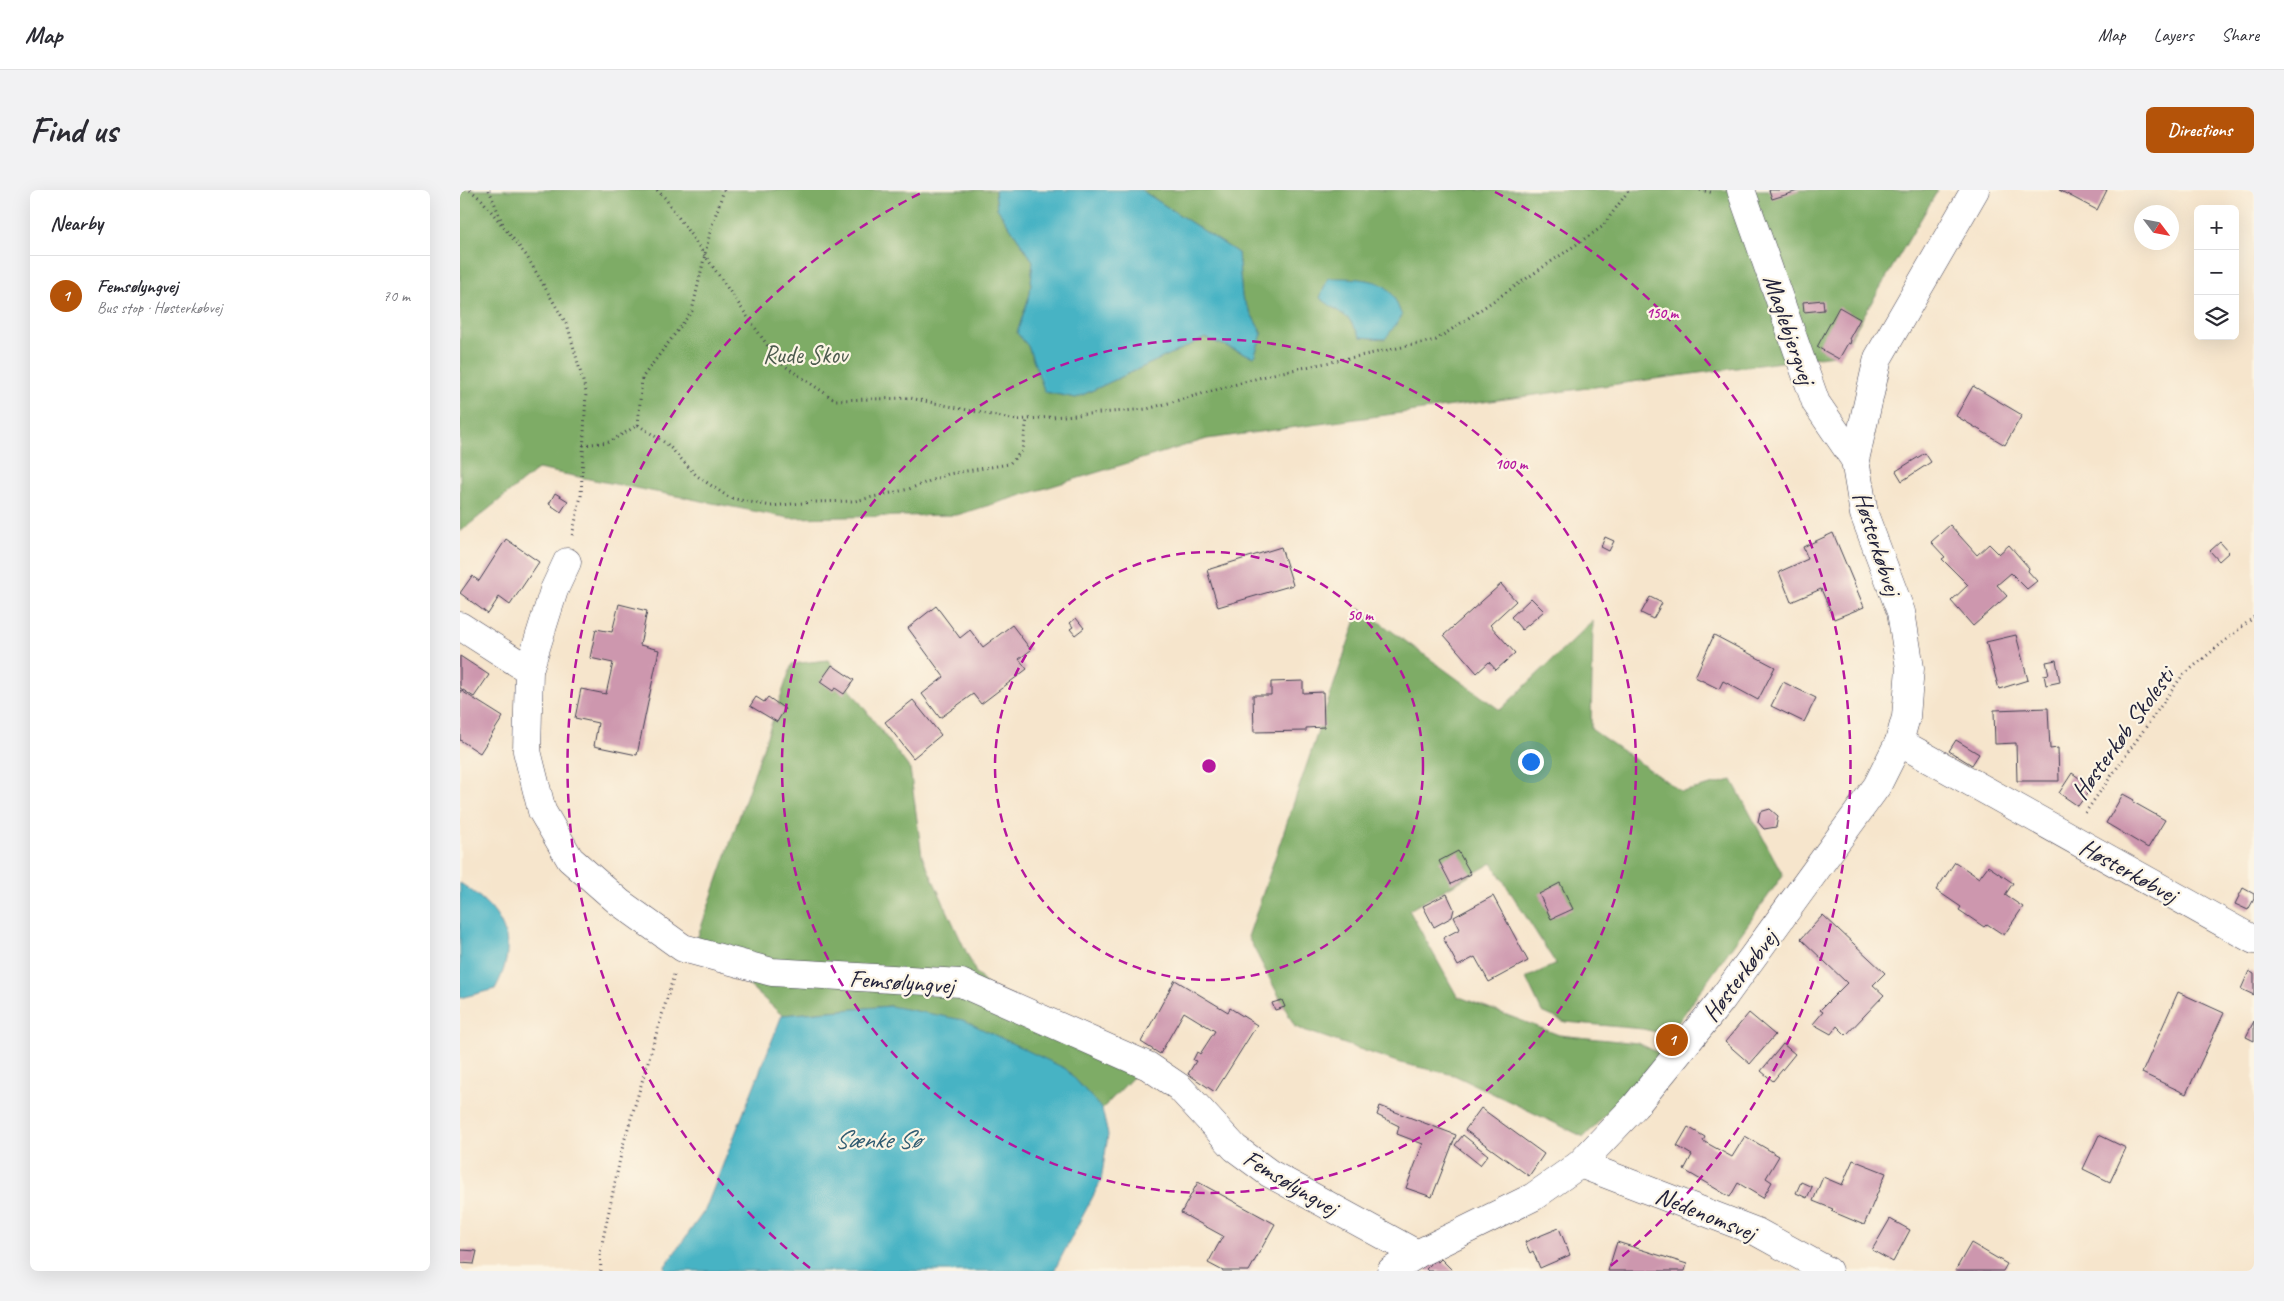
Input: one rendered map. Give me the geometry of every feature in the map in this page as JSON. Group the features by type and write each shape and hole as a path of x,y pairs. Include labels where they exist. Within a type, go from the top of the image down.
{"street":[{"name":"Maglebjergvej","path":"1741,190 1816,403 1855,460"},
{"name":"Høsterkøbvej","path":"1391,1271 1417,1254 1534,1197 1580,1164 1635,1106 1720,1002 1877,786 1899,742 1906,717 1910,668 1901,612 1864,514 1855,460 1878,358 1975,190"},
{"name":"Femsølyngvej","path":"567,562 554,590 529,670 527,751 542,811 570,859 618,902 683,948 772,972 961,983 1148,1066 1179,1087 1235,1148 1269,1173 1417,1254"},
{"path":"460,626 529,670"},
{"name":"Høsterkøbvej","path":"1899,742 2254,940"},
{"name":"Nedenomsvej","path":"1580,1164 1757,1232 1828,1271"}],"path":[{"path":"470,190 482,200 526,255 568,327 586,392 581,496 567,562"},
{"path":"489,190 504,227"},
{"path":"657,190 665,198 779,362 835,400 910,398 1016,420 1147,409 1273,374 1436,340 1602,227 1629,190"},
{"path":"638,425 642,378 692,311 704,254 724,190"},
{"path":"638,425 667,444 697,476 730,498 771,506 855,501 909,489 948,474 1008,464 1022,451 1027,419"},
{"path":"583,445 609,442 638,425"},
{"name":"Høsterkøb Skolesti","path":"2069,836 2182,676 2254,617"},
{"path":"601,1271 600,1253 622,1145 683,948"}],"green space":[{"name":"Rude Skov","path":"460,190 995,190 997,208 1033,261 1030,294 1017,333 1028,346 1045,392 1076,398 1205,338 1254,357 1262,334 1242,297 1238,253 1141,190 1938,190 1841,354 1207,439 957,515 789,518 538,469 460,532","holes":["1349,319 1385,339 1361,337"]},
{"path":"1360,608 1500,710 1593,621 1591,729 1682,792 1732,780 1783,875 1669,1035 1643,1029 1565,1022 1542,1012 1526,978 1556,964 1492,863 1409,910 1457,996 1559,1035 1638,1043 1663,1055 1584,1137 1454,1075 1400,1063 1295,1027 1248,937"},
{"path":"828,660 910,769 922,856 976,973 1019,1019 1138,1072 1102,1109 1066,1069 890,1006 782,1015 697,939 792,664"}],"water":[{"path":"995,190 1141,190 1238,253 1242,297 1262,334 1254,357 1205,338 1076,398 1045,392 1028,346 1017,333 1030,294 1033,261 997,208"},
{"path":"1328,278 1367,280 1382,284 1390,291 1402,316 1385,339 1361,337 1349,319 1320,298"},
{"path":"460,883 475,893 497,916 507,942 507,956 503,972 495,989 460,998"},
{"name":"Sænke Sø","path":"890,1006 963,1020 1066,1069 1102,1109 1108,1135 1101,1181 1054,1271 666,1271 665,1266 705,1210 782,1015"}],"building":[{"path":"1769,190 1801,190 1772,199"},
{"path":"2059,190 2107,190 2097,210"},
{"path":"1823,300 1824,310 1804,312 1803,302"},
{"path":"1839,307 1860,319 1849,339 1851,340 1850,344 1848,343 1839,359 1817,347"},
{"path":"1973,386 2022,415 2005,445 1956,416"},
{"path":"1925,453 1931,462 1902,481 1896,471"},
{"path":"555,493 568,501 561,512 549,504"},
{"path":"1950,525 1977,555 1989,544 1999,554 2009,545 2029,568 2028,571 2037,581 2027,589 2011,573 1997,585 2007,596 1973,626 1951,601 1968,585 1942,559 1945,557 1931,542"},
{"path":"1833,533 1864,607 1834,619 1821,589 1791,602 1779,572 1808,559 1803,547"},
{"path":"1605,537 1614,541 1609,551 1601,547"},
{"path":"506,539 539,562 510,605 499,597 488,614 460,593 472,576 479,581"},
{"path":"2220,542 2229,552 2219,561 2210,551"},
{"path":"1281,547 1293,585 1218,607 1207,570"},
{"path":"1501,584 1516,601 1490,625 1515,653 1496,670 1489,662 1477,673 1444,635"},
{"path":"1650,597 1662,603 1653,619 1641,613"},
{"path":"1531,598 1544,611 1522,630 1511,617"},
{"path":"619,604 647,611 640,645 659,650 637,755 594,746 598,723 575,718 581,689 606,694 613,663 590,658 596,629 612,632"},
{"path":"936,606 960,638 970,630 983,647 1012,625 1031,650 1019,659 1027,669 981,704 973,694 940,718 922,694 944,677 908,628"},
{"path":"1076,618 1084,628 1075,635 1070,629 1073,627 1070,623"},
{"path":"1714,635 1775,667 1758,700 1723,681 1719,689 1695,677"},
{"path":"2016,635 2028,680 1999,689 1986,642"},
{"path":"460,656 489,675 474,697 460,688"},
{"path":"2056,660 2060,682 2046,685 2044,675 2049,674 2046,662"},
{"path":"832,665 854,680 844,694 835,688 833,691 820,682"},
{"path":"1303,681 1303,693 1323,692 1324,727 1306,728 1306,731 1254,732 1253,695 1271,695 1271,682"},
{"path":"1783,682 1816,698 1804,722 1771,706"},
{"path":"460,690 503,717 480,753 460,740"},
{"path":"756,697 764,702 768,697 785,709 777,722 750,706"},
{"path":"913,700 941,735 913,758 885,722"},
{"path":"2048,708 2050,749 2058,748 2059,781 2017,781 2016,743 1995,744 1994,710"},
{"path":"1956,740 1979,754 1972,765 1949,751"},
{"path":"2072,773 2092,787 2078,806 2059,793"},
{"path":"2123,794 2134,800 2133,802 2165,820 2148,848 2106,823"},
{"path":"1770,809 1778,816 1776,827 1764,829 1758,822 1760,812"},
{"path":"1458,851 1471,874 1451,884 1439,861"},
{"path":"1955,862 1979,878 1988,866 2013,883 2005,895 2023,907 2004,935 1987,924 1984,927 1959,910 1961,907 1936,890"},
{"path":"1560,883 1573,909 1551,919 1539,894"},
{"path":"2243,888 2254,894 2254,899 2248,910 2235,904"},
{"path":"1447,894 1454,909 1452,917 1434,927 1423,906"},
{"path":"1493,896 1528,961 1489,982 1475,957 1458,966 1443,938 1460,929 1454,917"},
{"path":"1823,915 1885,973 1873,985 1884,995 1846,1035 1837,1026 1831,1034 1813,1024 1823,1012 1820,1010 1847,983 1801,939"},
{"path":"2249,971 2254,974 2254,995 2241,989"},
{"path":"1175,980 1228,1012 1230,1008 1257,1025 1215,1092 1188,1074 1196,1061 1193,1060 1197,1052 1200,1054 1215,1031 1184,1012 1160,1054 1141,1042"},
{"path":"2178,992 2224,1013 2186,1094 2142,1073"},
{"path":"1282,1000 1285,1007 1275,1010 1272,1003"},
{"path":"1749,1013 1775,1035 1750,1064 1725,1042"},
{"path":"2254,1021 2254,1041 2246,1037"},
{"path":"1783,1044 1795,1054 1773,1081 1761,1071"},
{"path":"1380,1106 1456,1135 1432,1197 1406,1188 1423,1144 1397,1134 1399,1126 1377,1115"},
{"path":"1481,1108 1544,1154 1529,1176 1465,1130"},
{"path":"1688,1127 1705,1137 1703,1141 1732,1157 1745,1136 1779,1156 1766,1178 1772,1182 1763,1198 1738,1183 1730,1197 1684,1170 1692,1155 1677,1146"},
{"path":"1463,1135 1488,1155 1480,1165 1455,1145"},
{"path":"2099,1135 2126,1148 2110,1182 2083,1169"},
{"path":"1853,1160 1886,1173 1864,1225 1813,1201 1823,1177 1842,1185"},
{"path":"1198,1182 1275,1224 1249,1271 1223,1271 1208,1263 1223,1236 1181,1213"},
{"path":"1801,1182 1812,1187 1807,1198 1796,1193"},
{"path":"1890,1219 1910,1230 1893,1262 1872,1250"},
{"path":"1559,1228 1570,1255 1540,1268 1533,1251 1530,1253 1525,1242"},
{"path":"1617,1242 1687,1264 1685,1271 1608,1271"},
{"path":"1971,1243 2007,1264 2003,1271 1955,1271"},
{"path":"460,1250 477,1251 474,1264 460,1263"},
{"path":"1441,1259 1453,1271 1428,1271 1426,1269 1435,1260 1438,1262"}],"place":[{"name":"Femsølyngvej","path":"1672,1040"}]}
